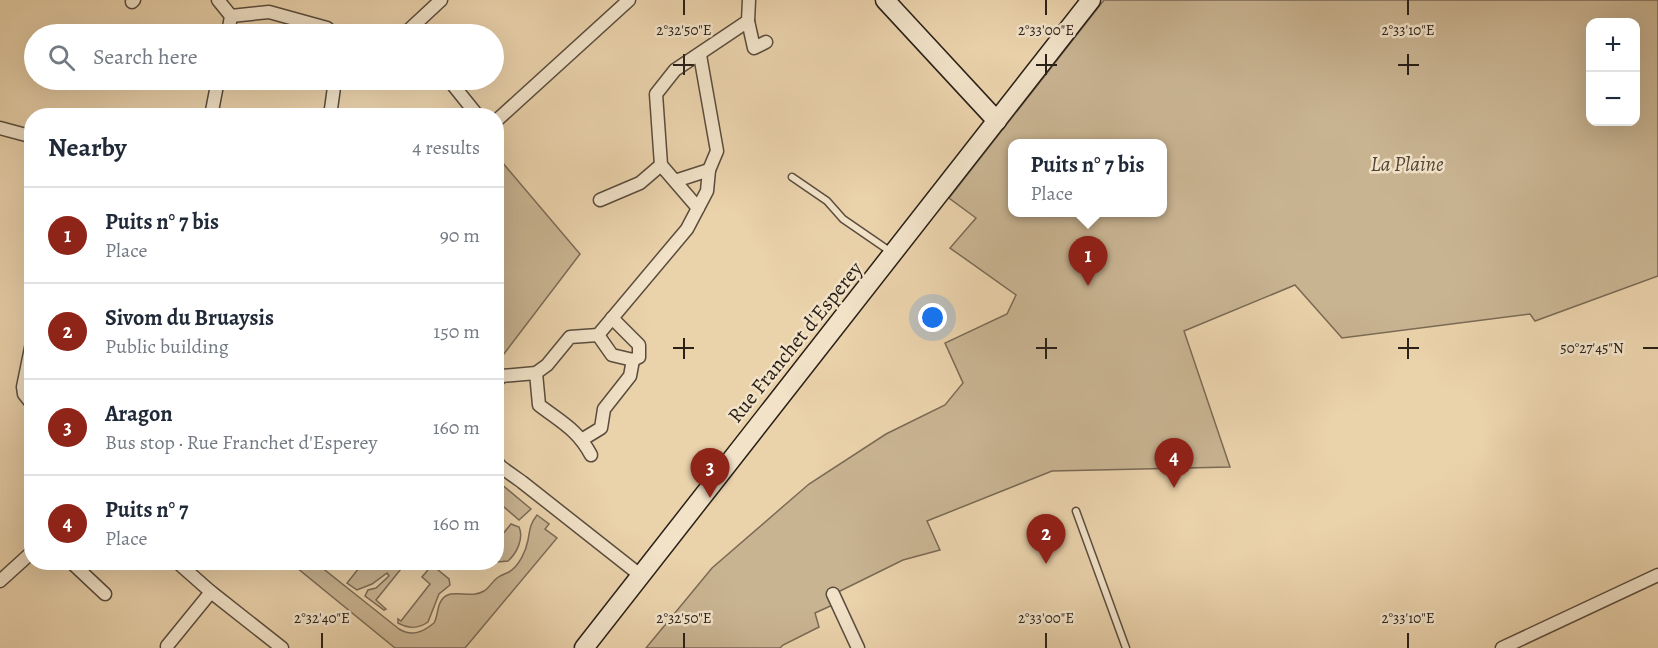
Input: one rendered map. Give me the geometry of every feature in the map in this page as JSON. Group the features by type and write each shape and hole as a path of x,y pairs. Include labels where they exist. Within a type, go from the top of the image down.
{"street":[{"path":"218,0 231,16 230,24"},
{"path":"415,24 441,0"},
{"path":"504,114 629,0"},
{"path":"749,0 748,21 754,48 766,42"},
{"path":"885,0 997,121"},
{"name":"Rue Franchet d'Esperey","path":"584,648 1091,0"},
{"path":"231,16 269,12 312,24"},
{"path":"698,208 662,165 657,94 675,70 748,21"},
{"path":"504,376 536,372 547,365 570,337 598,335 687,229 707,191 709,170 717,151 700,55"},
{"path":"213,108 216,90"},
{"path":"331,108 334,90"},
{"path":"457,90 472,108"},
{"path":"0,128 24,134"},
{"path":"600,200 640,183 662,165"},
{"path":"675,181 709,170"},
{"path":"598,335 612,355 633,360 639,357 639,345 612,318"},
{"path":"583,439 601,428 604,409 630,376 633,360"},
{"path":"536,372 539,405 583,439 591,455"},
{"path":"504,469 640,575"},
{"path":"0,581 24,559"},
{"path":"80,570 105,594"},
{"path":"186,570 282,648"},
{"path":"1502,648 1658,575"},
{"path":"167,646 211,592"},
{"path":"833,594 858,648"}],"lane":[{"path":"792,177 827,201 843,219 894,254"},
{"path":"1076,511 1126,648"}],"green space":[{"name":"La Plaine","path":"1104,0 1658,0 1658,276 1535,321 1530,314 1342,338 1295,285 1184,331 1230,467 1052,471 927,521 940,550 903,560 834,594 837,603 815,613 819,627 780,648 646,648 712,568 809,484 886,434 945,405 963,383 945,343 1007,314 1016,295 950,248 976,218 949,198"},
{"path":"504,164 580,254 504,354"},
{"path":"504,486 531,509 519,520 504,507"},
{"path":"537,515 549,524 545,529 557,538 465,648 395,648 300,570 325,570 399,629 413,633 426,629 434,623 440,603 445,597 450,594 479,593 486,590 497,578 513,569 524,553 533,521"},
{"path":"511,524 519,527 521,536 514,554 508,561 504,561 504,532"},
{"path":"357,570 400,570 376,600 386,609 384,610 365,596 368,590 376,588 389,576 387,573 372,584 357,590 347,583"},
{"path":"428,570 438,570 449,579 450,585 439,594 428,622 413,627 398,623 398,619 401,621 430,584 422,577"}],"place":[{"name":"Puits n° 7 bis","path":"1088,286"},
{"name":"Puits n° 7","path":"1174,488"},
{"name":"Aragon","path":"710,498"},
{"name":"Sivom du Bruaysis","path":"1046,564"}]}
